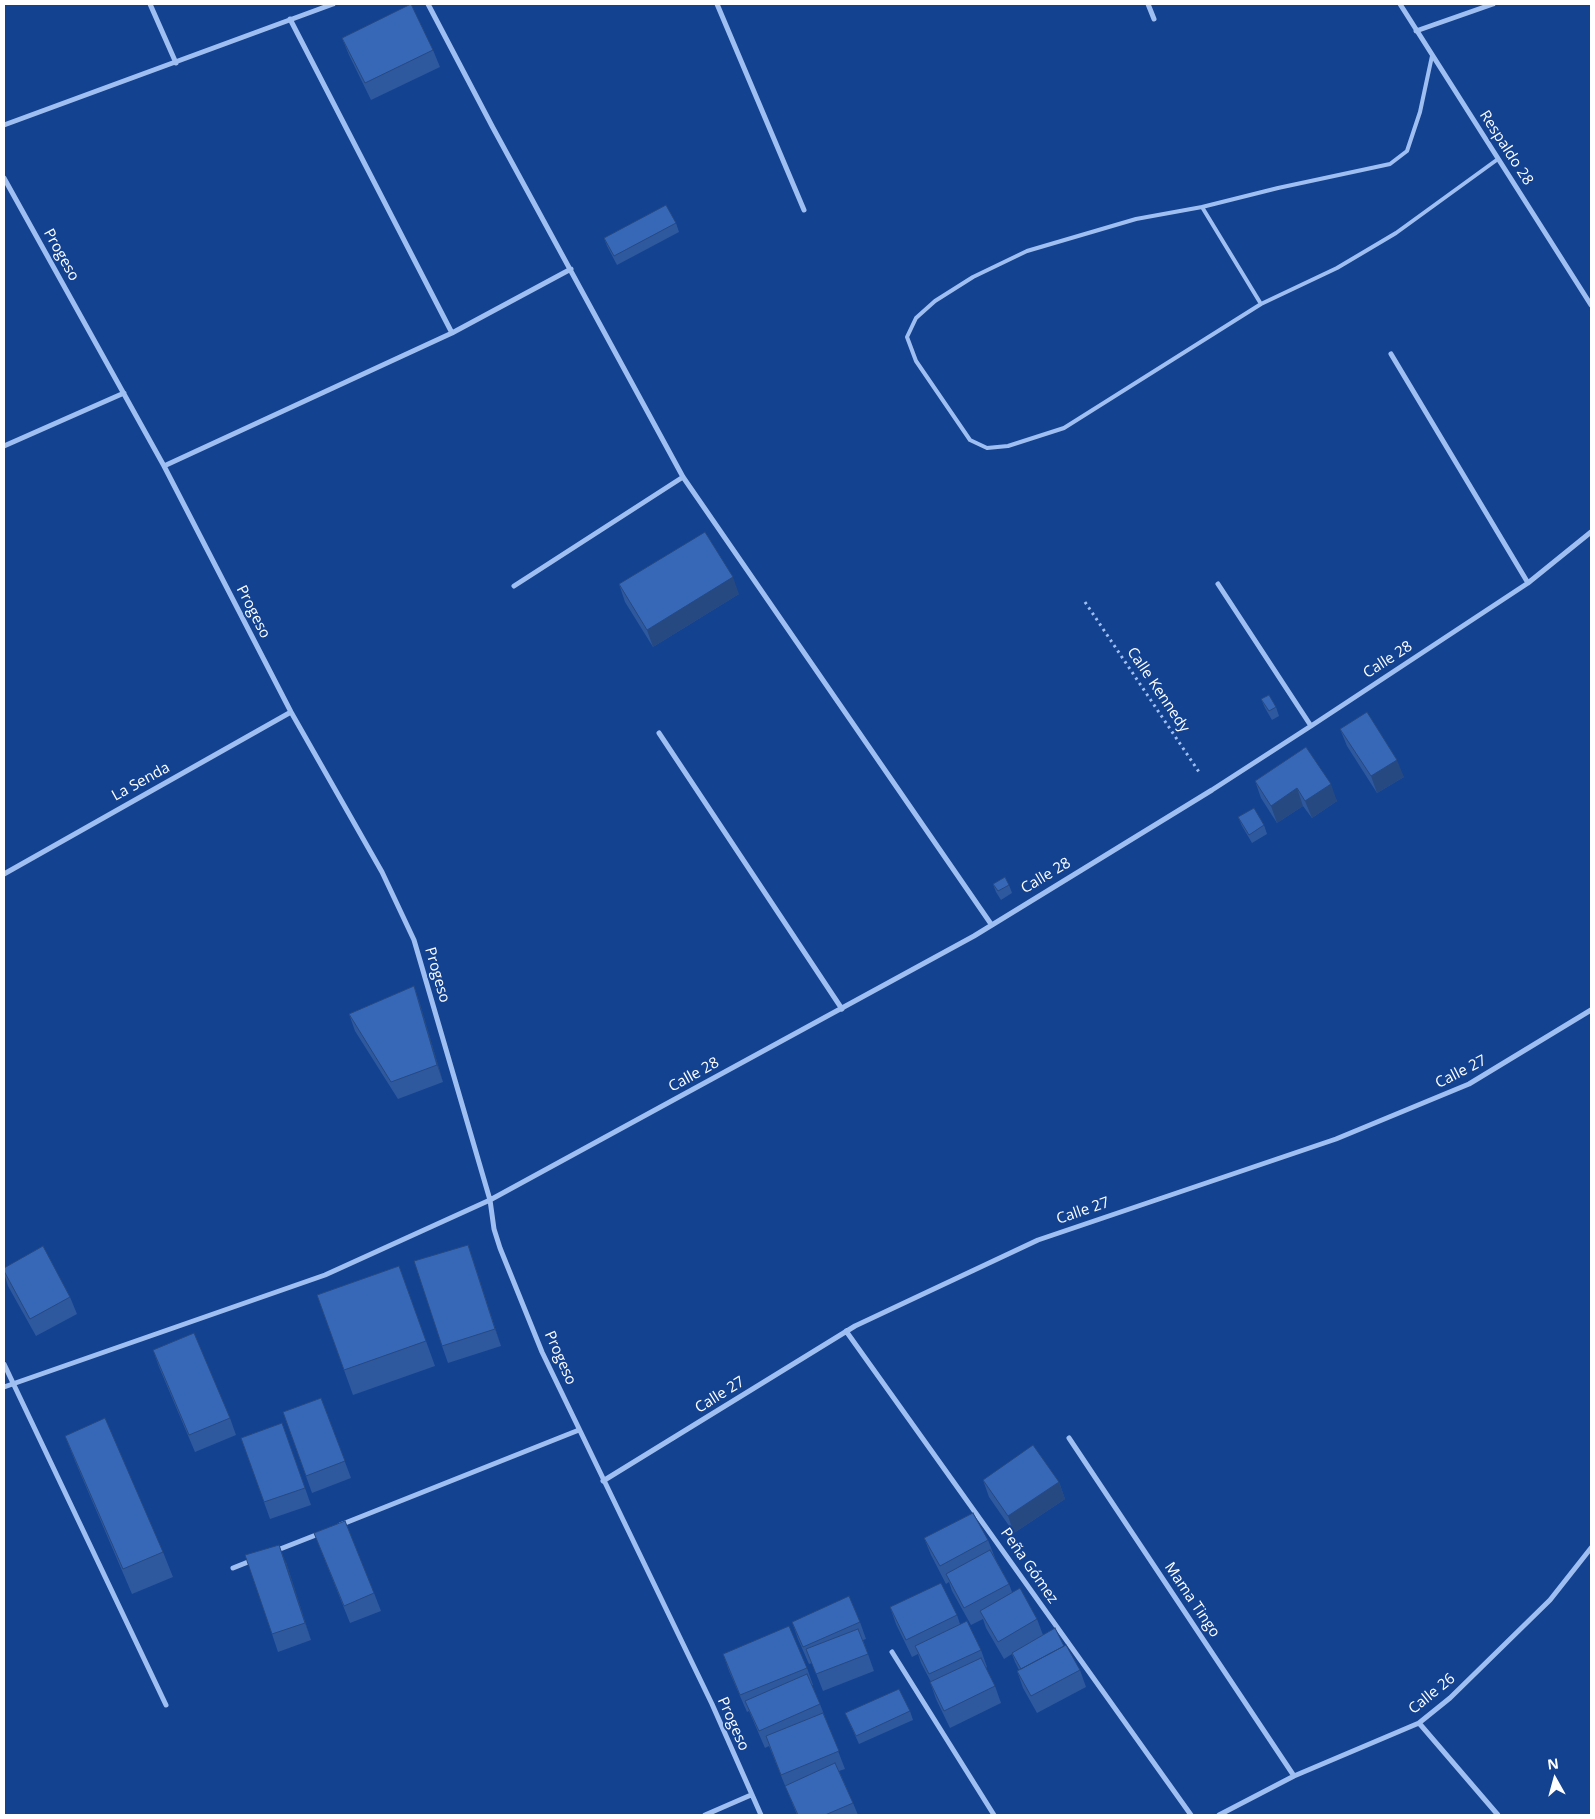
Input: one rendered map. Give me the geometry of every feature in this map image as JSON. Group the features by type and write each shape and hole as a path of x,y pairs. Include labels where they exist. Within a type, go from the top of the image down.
{"street":[{"path":"150,4 176,63"},
{"path":"4,125 333,4"},
{"path":"428,4 492,126 683,477 991,924"},
{"path":"717,4 804,210"},
{"path":"1148,4 1154,20"},
{"name":"Respaldo 28","path":"1400,4 1591,305"},
{"path":"1416,31 1493,4"},
{"path":"290,19 452,333"},
{"name":"Progeso","path":"4,178 164,466 291,712 382,872 414,940 490,1200 494,1230 500,1248 542,1352 603,1482 712,1704 751,1795 762,1815"},
{"path":"164,466 452,333 571,269"},
{"path":"1390,354 1528,583"},
{"path":"4,446 124,393"},
{"path":"514,586 683,477"},
{"name":"Calle 28","path":"4,1387 325,1274 490,1200 974,936 1212,790 1311,726 1528,583 1591,532"},
{"path":"1218,584 1311,726"},
{"name":"La Senda","path":"4,874 291,712"},
{"path":"659,733 842,1009"},
{"name":"Calle 27","path":"603,1482 846,1330 1038,1240 1336,1140 1469,1084 1591,1010"},
{"name":"Peña Gómez","path":"846,1330 1191,1815"},
{"path":"4,1364 166,1705"},
{"path":"333,1528 579,1430"},
{"name":"Mama Tingo","path":"1069,1438 1294,1776"},
{"path":"269,1554 324,1532"},
{"name":"Calle 26","path":"1219,1815 1294,1776 1419,1723 1450,1698 1550,1600 1591,1548"},
{"path":"233,1568 260,1557"},
{"path":"892,1652 994,1815"},
{"path":"1419,1723 1498,1815"},
{"path":"705,1815 751,1795"}],"lane":[{"path":"1432,56 1420,112 1407,151 1390,164 1278,188 1202,207 1136,219 1027,251 972,277 935,301 916,318 907,337 916,361 970,440 987,448 1008,446 1064,428 1261,304 1337,268 1396,233 1498,160"},
{"path":"1202,207 1261,304"}],"path":[{"name":"Calle Kennedy","path":"1085,602 1212,790"}],"building":[{"path":"411,4 433,50 365,83 342,38"},
{"path":"666,205 676,223 614,256 604,238"},
{"path":"705,532 733,577 647,630 619,584"},
{"path":"1269,695 1276,707 1269,711 1261,699"},
{"path":"1367,712 1397,760 1371,776 1340,729"},
{"path":"1306,747 1331,784 1305,801 1297,788 1271,806 1255,781"},
{"path":"1254,808 1264,825 1249,835 1238,817"},
{"path":"1005,877 1009,885 998,891 993,884"},
{"path":"414,986 437,1065 391,1082 349,1014"},
{"path":"468,1245 495,1329 442,1346 414,1261"},
{"path":"43,1246 70,1297 30,1319 4,1268"},
{"path":"399,1266 426,1341 344,1370 317,1295"},
{"path":"194,1333 230,1418 189,1435 153,1350"},
{"path":"321,1398 345,1461 306,1476 283,1412"},
{"path":"105,1418 163,1552 123,1569 65,1436"},
{"path":"282,1423 305,1488 264,1502 241,1438"},
{"path":"1033,1445 1059,1482 1008,1516 983,1480"},
{"path":"973,1513 988,1540 940,1566 924,1538"},
{"path":"345,1521 374,1593 344,1606 314,1533"},
{"path":"279,1545 305,1623 272,1634 245,1555"},
{"path":"990,1550 1009,1584 964,1608 946,1574"},
{"path":"941,1583 957,1615 906,1640 890,1607"},
{"path":"1020,1588 1037,1619 998,1642 980,1611"},
{"path":"849,1596 860,1622 803,1647 792,1622"},
{"path":"967,1621 981,1650 929,1674 915,1646"},
{"path":"789,1626 807,1668 740,1695 723,1654"},
{"path":"1055,1628 1064,1646 1021,1669 1012,1653"},
{"path":"858,1629 868,1654 816,1674 806,1649"},
{"path":"1066,1645 1080,1670 1031,1696 1017,1671"},
{"path":"981,1658 995,1686 944,1711 930,1682"},
{"path":"807,1674 820,1704 759,1731 745,1701"},
{"path":"899,1689 910,1711 856,1736 845,1713"},
{"path":"823,1713 839,1751 781,1775 766,1736"},
{"path":"835,1763 853,1803 825,1815 798,1815 785,1786"}]}
